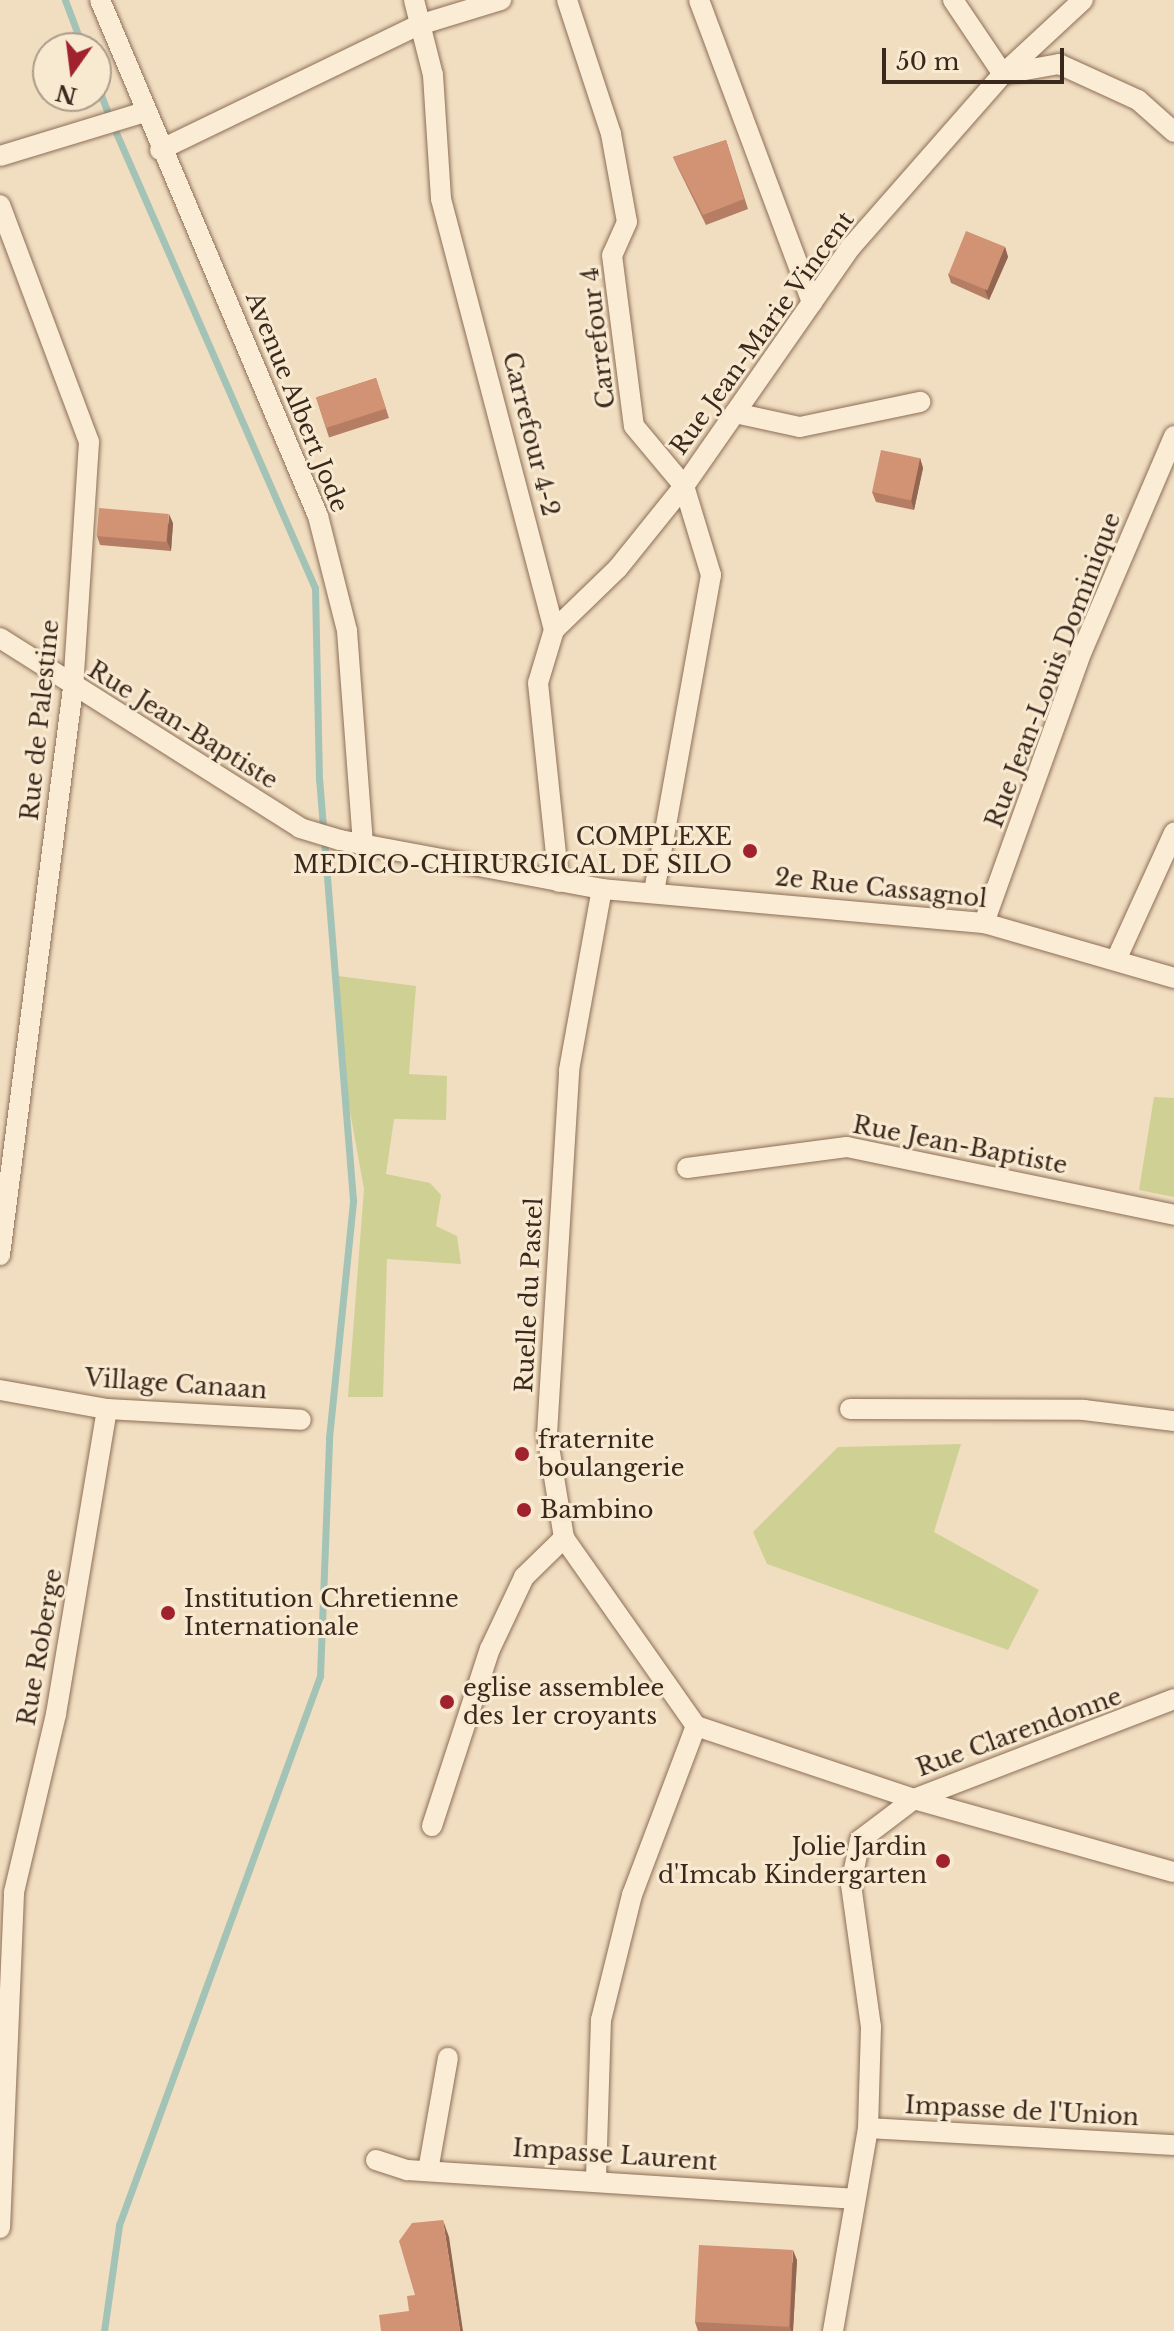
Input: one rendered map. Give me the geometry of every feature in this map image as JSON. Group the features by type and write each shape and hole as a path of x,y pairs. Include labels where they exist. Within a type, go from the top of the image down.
{"street":[{"name":"Avenue Albert Jode","path":"100,0 160,150 318,516 347,631 363,845"},
{"name":"Carrefour 4-2","path":"414,0 433,75 441,199 554,630"},
{"path":"160,150 419,25 501,0"},
{"name":"Carrefour 4","path":"567,0 611,134 627,222 612,255 634,426 684,486 711,575 654,893"},
{"path":"699,0 812,303"},
{"path":"953,0 1003,74 1059,64 1138,100 1174,132"},
{"name":"Rue Jean-Marie Vincent","path":"554,630 618,568 684,486 851,247 1003,74 1083,0"},
{"path":"0,156 145,112"},
{"name":"Rue de Palestine","path":"0,205 89,442 73,688 0,1255"},
{"path":"735,413 800,427 920,402"},
{"name":"Rue Jean-Louis Dominique","path":"984,923 1082,651 1174,436"},
{"path":"554,630 538,683 559,882"},
{"name":"Rue Jean-Baptiste","path":"0,638 73,688 300,828 340,840"},
{"path":"1116,960 1174,833"},
{"name":"2e Rue Cassagnol","path":"340,840 602,889 984,923 1174,978"},
{"name":"Ruelle du Pastel","path":"602,889 569,1070 547,1434 564,1538 696,1726"},
{"name":"Rue Jean-Baptiste","path":"687,1168 847,1147 1174,1215"},
{"name":"Village Canaan","path":"0,1390 107,1409 301,1420"},
{"name":"Rue Roberge","path":"0,2228 14,1892 56,1714 107,1409"},
{"path":"850,1409 1084,1410 1174,1421"},
{"path":"432,1826 490,1649 524,1577 564,1538"},
{"name":"Rue Clarendonne","path":"833,2331 853,2199 868,2128 871,2027 851,1884 860,1840 914,1799 1174,1699"},
{"path":"596,2178 601,2020 632,1895 696,1726 914,1799 1174,1872"},
{"path":"428,2171 448,2058"},
{"name":"Impasse de l'Union","path":"868,2128 1174,2145"},
{"name":"Impasse Laurent","path":"376,2160 428,2171 596,2178 853,2199"}],"green space":[{"path":"338,976 416,986 409,1074 447,1076 446,1120 394,1119 386,1174 430,1183 441,1195 436,1226 457,1236 461,1264 387,1259 383,1397 348,1397 364,1189 343,1073"},
{"path":"1154,1097 1174,1098 1174,1197 1139,1190"},
{"path":"961,1444 934,1532 1039,1590 1008,1650 767,1564 753,1532 838,1447"}],"building":[{"path":"726,140 744,199 703,215 673,157"},
{"path":"966,231 1005,247 987,290 948,275"},
{"path":"376,378 386,408 326,428 316,397"},
{"path":"881,450 920,458 911,500 872,492"},
{"path":"99,508 169,514 166,542 97,536"},
{"path":"443,2220 460,2331 381,2331 379,2315 409,2311 407,2296 415,2295 399,2241 412,2223"},
{"path":"699,2245 793,2250 789,2327 695,2322"}],"waterway":[{"path":"65,0 77,32"},
{"path":"104,2331 119,2225 320,1676 329,1438 353,1200 319,779 315,588 116,133"}],"place":[{"name":"COMPLEXE MEDICO-CHIRURGICAL DE SILO","path":"750,851"},
{"name":"fraternite boulangerie","path":"522,1454"},
{"name":"Bambino","path":"524,1510"},
{"name":"Institution Chretienne Internationale","path":"168,1613"},
{"name":"eglise assemblee des 1er croyants","path":"447,1702"},
{"name":"Jolie Jardin d'Imcab Kindergarten","path":"943,1861"}]}
